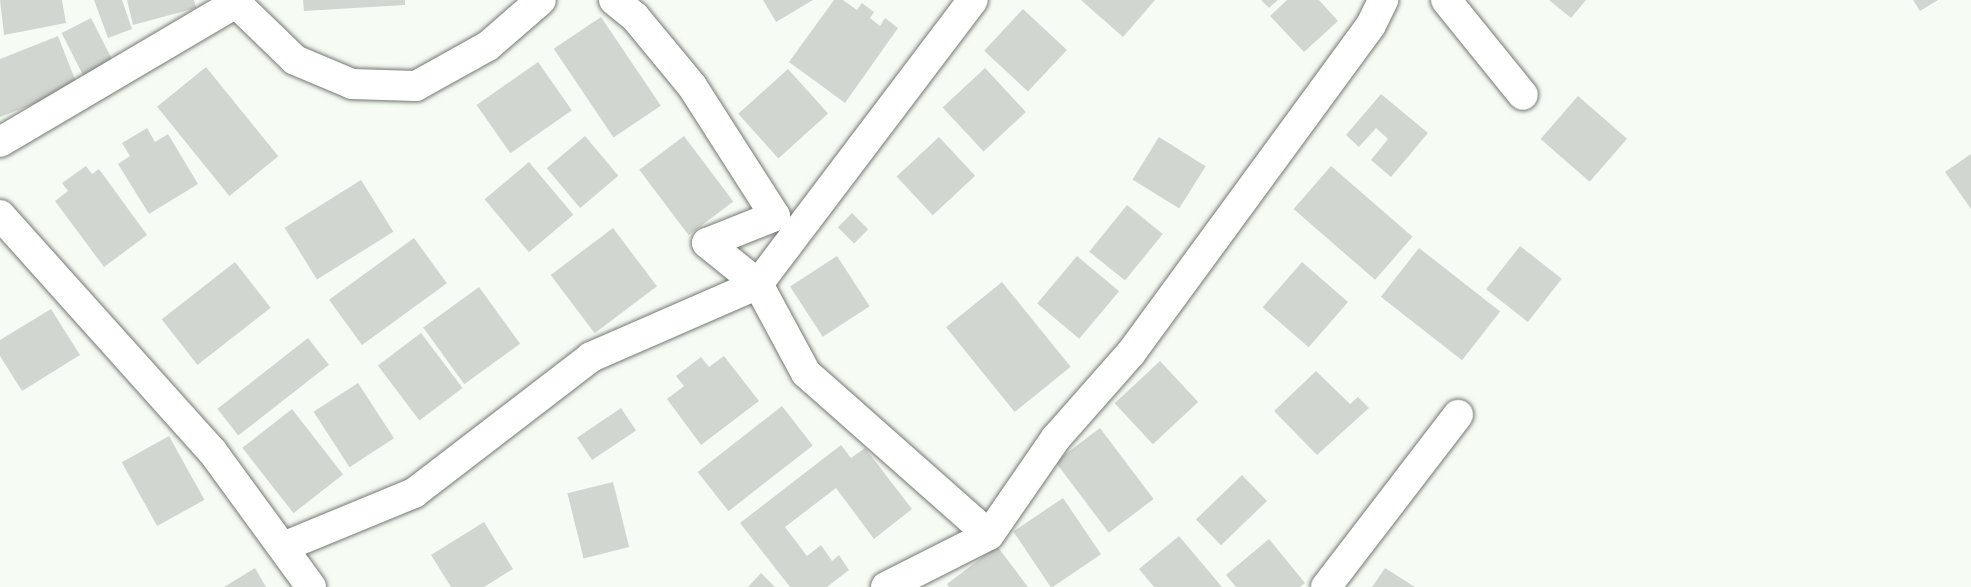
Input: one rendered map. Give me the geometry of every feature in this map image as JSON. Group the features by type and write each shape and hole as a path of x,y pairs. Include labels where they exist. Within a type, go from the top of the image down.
{"street":[{"path":"0,142 233,2 295,60 352,84 416,86 488,46 541,0"},
{"path":"614,0 635,17 692,86 775,216 707,243 758,284 806,373 989,535"},
{"path":"284,547 414,493 591,357 758,284 973,0"},
{"path":"886,587 989,535 1056,438 1132,353 1371,25 1382,0"},
{"path":"1446,0 1523,95"},
{"path":"0,215 212,451 311,587"},
{"path":"1326,587 1458,415"}],"building":[{"path":"0,0 62,0 66,23 4,35"},
{"path":"94,0 122,0 132,29 108,38"},
{"path":"127,0 194,0 196,8 133,25"},
{"path":"303,0 405,0 405,5 304,11"},
{"path":"763,0 813,0 776,22"},
{"path":"834,0 843,0 857,10 862,3 874,12 870,18 880,26 885,18 898,28 845,103 789,62"},
{"path":"1081,0 1155,0 1123,37"},
{"path":"1261,0 1278,0 1269,8"},
{"path":"1287,0 1319,0 1338,21 1304,52 1270,16"},
{"path":"1549,0 1586,0 1571,18"},
{"path":"1913,0 1938,0 1920,11"},
{"path":"1023,9 1067,50 1028,92 984,51"},
{"path":"601,17 661,106 614,138 554,49"},
{"path":"91,18 115,65 86,80 62,33"},
{"path":"58,36 78,87 0,117 0,59"},
{"path":"538,62 572,110 510,153 477,105"},
{"path":"206,67 278,156 229,196 157,107"},
{"path":"985,68 1026,112 984,151 943,108"},
{"path":"788,69 828,114 778,158 738,114"},
{"path":"1381,94 1428,133 1391,177 1371,160 1388,139 1376,128 1359,147 1346,135"},
{"path":"1578,96 1627,139 1590,182 1541,139"},
{"path":"147,128 155,142 168,134 198,184 149,214 118,164 130,156 122,143"},
{"path":"585,136 618,176 580,208 547,168"},
{"path":"684,136 733,201 689,235 639,170"},
{"path":"939,137 975,176 933,215 897,177"},
{"path":"1159,137 1206,166 1179,209 1133,179"},
{"path":"1971,154 1971,209 1945,172"},
{"path":"529,162 573,215 529,252 485,199"},
{"path":"86,166 92,174 99,169 147,235 104,267 55,201 68,191 62,183"},
{"path":"1331,166 1413,237 1375,280 1294,209"},
{"path":"361,180 393,232 317,279 285,228"},
{"path":"1127,205 1163,234 1125,281 1089,252"},
{"path":"852,213 868,229 854,243 838,227"},
{"path":"613,228 657,286 595,333 551,275"},
{"path":"414,238 447,283 362,345 329,300"},
{"path":"1520,246 1562,279 1528,322 1486,289"},
{"path":"1419,248 1500,311 1462,360 1381,297"},
{"path":"837,256 870,306 823,337 790,286"},
{"path":"1077,256 1119,291 1079,339 1037,303"},
{"path":"235,262 271,308 197,365 162,319"},
{"path":"1302,262 1348,302 1309,347 1263,307"},
{"path":"1002,282 1071,367 1015,412 946,327"},
{"path":"479,287 520,344 464,384 423,328"},
{"path":"51,309 80,355 22,391 0,356 0,340"},
{"path":"421,333 463,388 419,421 378,365"},
{"path":"308,338 329,365 238,436 217,409"},
{"path":"724,356 759,401 701,445 667,399 684,386 676,376 701,357 709,367"},
{"path":"1160,361 1198,402 1153,444 1115,403"},
{"path":"1316,371 1350,404 1358,397 1369,408 1317,455 1274,411"},
{"path":"358,383 394,438 349,467 314,412"},
{"path":"782,406 813,445 728,511 698,472"},
{"path":"621,408 636,430 592,460 577,438"},
{"path":"292,409 343,474 293,513 242,448"},
{"path":"1100,428 1154,499 1109,533 1055,462"},
{"path":"169,436 204,500 157,526 122,462"},
{"path":"841,445 851,458 865,448 912,509 874,539 836,488 785,527 807,556 821,545 832,561 839,555 849,570 827,587 790,587 740,523"},
{"path":"1242,475 1267,501 1221,545 1196,519"},
{"path":"613,482 629,547 584,558 567,493"},
{"path":"1063,498 1101,554 1051,587 1013,532"},
{"path":"484,522 513,569 484,587 451,587 431,555"},
{"path":"1179,536 1222,587 1154,587 1139,569"},
{"path":"1269,539 1305,583 1300,587 1236,587 1226,575"},
{"path":"997,546 1028,587 949,587 947,584"},
{"path":"255,568 266,587 224,587"},
{"path":"1385,568 1415,587 1372,587"},
{"path":"761,573 775,587 748,587"}]}
